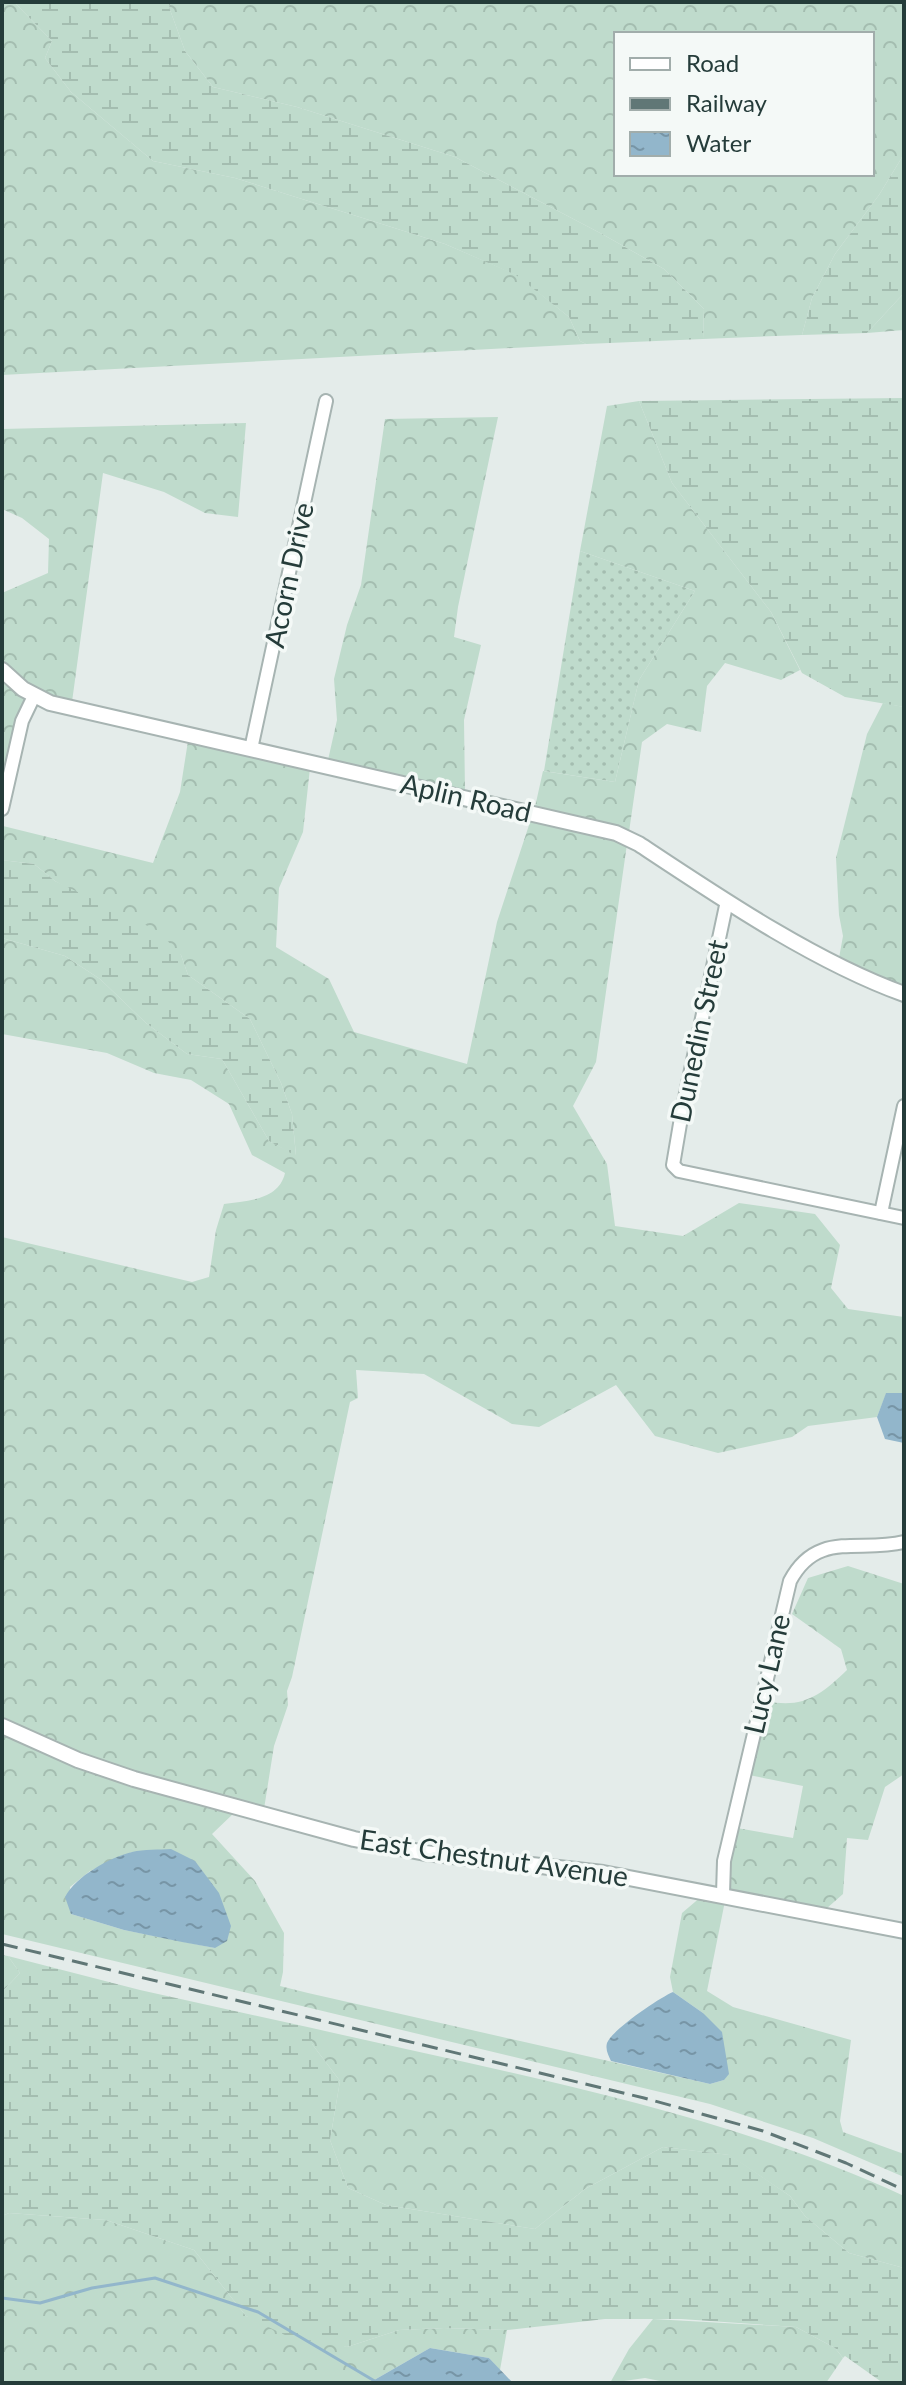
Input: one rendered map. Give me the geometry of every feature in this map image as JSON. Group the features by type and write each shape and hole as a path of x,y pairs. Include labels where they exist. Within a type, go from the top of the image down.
{"street":[{"name":"Acorn Drive","path":"251,749 326,401"},
{"name":"Aplin Road","path":"2,670 34,696 61,705 606,830 639,844 727,901 859,976 904,994"},
{"path":"2,809 22,721 34,696"},
{"name":"Dunedin Street","path":"727,901 672,1161 679,1171 881,1213"},
{"path":"904,1106 881,1213 904,1218"},
{"name":"Lucy Lane","path":"723,1894 724,1861 782,1609 795,1573 812,1554 826,1548 904,1542"},
{"name":"East Chestnut Avenue","path":"2,1726 48,1748 113,1772 354,1839 425,1853 603,1873 904,1931"}],"green space":[{"path":"2,2 14,2 52,41 45,58 71,92 153,161 235,178 445,244 517,275 569,317 580,341 586,344 2,375"},
{"path":"14,2 171,2 169,7 185,51 213,87 297,107 455,157 664,269 704,309 703,339 586,344 580,341 569,317 516,275 445,244 235,178 153,161 71,92 45,58 52,41"},
{"path":"171,2 904,2 904,154 879,195 835,254 812,298 802,335 703,339 704,309 664,269 602,234 455,157 297,107 213,87 185,51 169,7"},
{"path":"904,154 904,293 867,333 802,335 812,298 835,254 879,195"},
{"path":"904,293 904,330 867,333"},
{"path":"904,398 904,707 845,697 802,673 771,612 672,483 639,401"},
{"path":"639,401 672,483 771,612 800,670 781,680 725,663 707,686 701,732 667,724 642,742 629,832 535,807 543,771 615,782 639,680 695,591 580,551 607,406"},
{"path":"498,417 454,637 481,645 464,720 465,791 328,760 337,720 334,679 347,625 361,585 385,419"},
{"path":"246,423 238,517 205,513 164,492 103,473 72,702 34,687 2,662 2,593 48,573 49,539 22,518 2,509 2,429"},
{"path":"580,551 695,591 639,680 615,782 544,771"},
{"path":"2,677 27,698 2,785"},
{"path":"883,703 904,707 904,988 839,958 843,936 836,858 867,734"},
{"path":"188,741 310,768 303,832 279,888 276,947 329,979 354,1032 467,1064 497,922 531,819 604,835 627,844 596,1062 573,1106 607,1164 615,1226 683,1236 739,1203 815,1214 840,1245 831,1288 848,1309 904,1317 904,1393 886,1394 877,1417 808,1426 792,1437 718,1453 655,1436 616,1385 539,1427 512,1424 424,1374 356,1370 358,1398 350,1402 287,1691 288,1705 274,1746 264,1809 79,1754 2,1720 2,1237 192,1282 209,1277 216,1230 224,1204 269,1194 282,1182 285,1173 252,1155 229,1104 191,1080 154,1073 107,1053 2,1034 2,938 65,956 100,979 146,1023 187,1054 222,1059 269,1141 296,1155 292,1114 281,1083 250,1019 188,975 181,955 55,881 34,864 2,860 3,826 153,863 180,792"},
{"path":"2,860 34,864 55,881 158,931 181,955 188,975 250,1019 281,1083 292,1114 296,1156 269,1141 222,1059 187,1054 146,1023 100,979 65,956 2,938"},
{"path":"848,1566 904,1584 904,1774 885,1787 868,1840 847,1838 843,1894 826,1909 728,1889 729,1862 737,1828 793,1838 803,1786 749,1775 766,1701 791,1703 811,1698 847,1670 841,1649 792,1614 808,1578"},
{"path":"2,1733 234,1813 212,1834 255,1881 284,1933 280,1986 308,1993 710,2084 724,2080 703,2013 673,1992 670,1977 682,1913 702,1896 725,1901 707,1991 733,2007 851,2040 840,2121 843,2132 904,2154 904,2177 813,2138 710,2104 2,1934","holes":["132,1852 215,1948 124,1930 71,1914 70,1887 90,1871"]},
{"path":"2,1955 8,1956 20,1973 2,1992"},
{"path":"8,1956 140,1990 312,2028 312,2044 340,2081 330,2140 348,2188 386,2205 535,2229 585,2189 663,2147 730,2155 790,2196 805,2216 849,2253 904,2268 904,2383 883,2383 845,2356 843,2358 835,2348 796,2327 681,2319 605,2319 507,2330 399,2330 347,2347 289,2337 246,2316 194,2250 106,2220 9,2213 2,2216 2,1992 20,1973"},
{"path":"312,2028 613,2097 761,2140 833,2166 904,2196 904,2268 849,2253 805,2216 790,2196 729,2155 663,2147 585,2189 535,2229 386,2205 348,2188 330,2140 340,2081 312,2044"},
{"path":"9,2213 106,2220 194,2250 246,2316 347,2347 399,2330 507,2330 500,2370 489,2358 430,2348 369,2383 2,2383 2,2216"},
{"path":"653,2319 796,2327 835,2348 843,2358 826,2383 670,2383 645,2378 610,2383 629,2349"}],"water":[{"path":"886,1393 904,1393 904,1443 885,1439 877,1417"},
{"path":"171,1849 195,1861 219,1893 231,1926 227,1941 215,1948 124,1930 71,1914 65,1897 77,1882 94,1869 132,1852"},
{"path":"673,1992 703,2013 722,2032 729,2074 724,2080 710,2084 611,2061 606,2048 617,2030"},
{"path":"430,2348 489,2358 513,2383 369,2383"}],"waterway":[{"path":"2,2298 40,2303 92,2288 155,2278 258,2312 378,2383"}],"railway":[{"path":"2,1944 644,2098 763,2131 846,2163 904,2190"}]}
